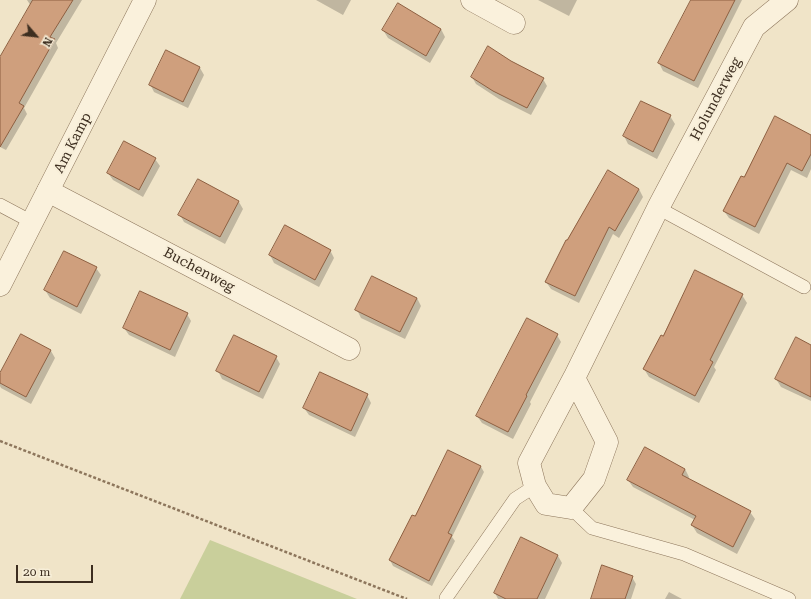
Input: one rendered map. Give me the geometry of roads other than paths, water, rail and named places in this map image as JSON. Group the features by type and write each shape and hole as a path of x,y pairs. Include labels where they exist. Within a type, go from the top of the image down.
{"street":[{"name":"Am Kamp","path":"0,285 145,0"},
{"path":"472,0 514,23"},
{"name":"Holunderweg","path":"571,508 546,504 535,486 529,463 574,378 658,208 754,27 787,0"},
{"name":"Buchenweg","path":"48,191 349,349"},
{"path":"571,508 594,479 607,442 574,378"}],"lane":[{"path":"0,205 32,222"},
{"path":"658,208 804,287"},
{"path":"446,598 515,499 535,486"},
{"path":"571,508 592,528 684,554 789,599"}]}
